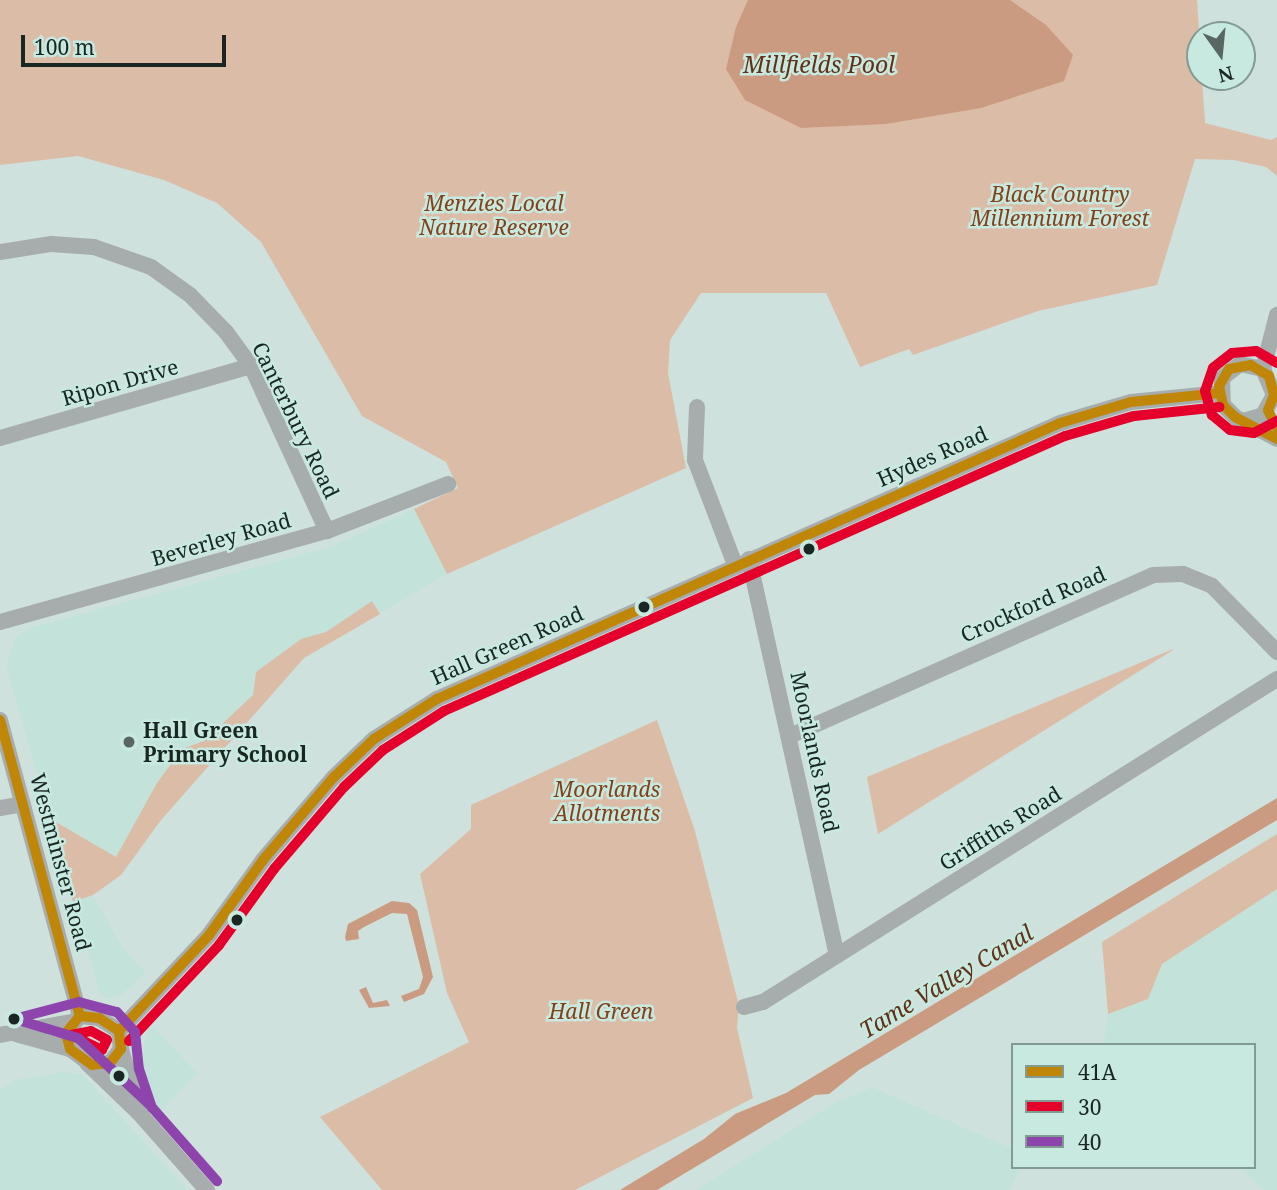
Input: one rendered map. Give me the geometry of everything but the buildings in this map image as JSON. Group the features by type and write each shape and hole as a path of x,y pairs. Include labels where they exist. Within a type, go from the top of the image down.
{"street":[{"name":"Canterbury Road","path":"0,253 29,246 73,244 115,253 151,267 205,309 251,366 327,531"},
{"path":"1263,369 1277,315"},
{"path":"1277,428 1273,383 1263,369 1245,364 1230,369 1219,393 1228,411 1277,439"},
{"name":"Ripon Drive","path":"0,438 251,366"},
{"name":"Hydes Road","path":"672,595 1060,423 1131,402 1219,393"},
{"path":"1247,420 1273,400"},
{"name":"Moorlands Road","path":"697,407 695,460 742,562 790,736 837,955"},
{"name":"Beverley Road","path":"0,622 327,531 448,484"},
{"name":"Crockford Road","path":"790,736 1153,575 1183,574 1212,586 1277,652"},
{"name":"Hall Green Road","path":"119,1031 209,935 263,860 327,786 374,739 436,699 672,595"},
{"name":"Griffiths Road","path":"744,1007 764,1002 1277,679"},
{"name":"Westminster Road","path":"0,720 76,1019"},
{"path":"0,808 23,804"},
{"path":"7,1034 76,1019 99,1018 119,1031 121,1049 139,1113"},
{"path":"70,1049 66,1038 76,1019"},
{"path":"7,1034 70,1049 139,1113 207,1190"},
{"path":"87,1063 105,1065 121,1049"}],"shaded area":[{"name":"Hall Green Primary School","path":"414,509 447,574 304,658 161,820 121,875 93,895 123,948 146,973 120,996 109,999 100,994 6,666 15,638 29,628 330,547"},
{"path":"1277,889 1277,1190 1264,1190 1240,1169 1256,1169 1256,1043 1104,1043 1108,1014 1148,999 1162,964"},
{"path":"148,1021 198,1074 161,1110 145,1089 140,1073"},
{"path":"63,1072 82,1074 188,1190 0,1190 0,1090 15,1080"},
{"path":"872,1087 1011,1148 1011,1169 1021,1169 1010,1190 696,1190 836,1102"}],"green space":[{"name":"Menzies Local Nature Reserve","path":"0,0 1197,0 1198,21 1186,21 1186,91 1203,91 1205,123 1271,140 1277,137 1277,176 1266,167 1234,160 1195,159 1157,285 1038,311 913,355 909,349 860,367 826,293 701,293 670,340 668,373 686,468 447,574 414,509 458,488 446,462 362,416 261,242 217,203 164,180 78,156 0,165"},
{"path":"372,601 380,614 304,658 161,820 121,875 93,895 73,902 49,818 116,857 157,783 182,749 204,741 253,695 256,672 301,639 326,632"},
{"path":"1173,650 878,834 867,777"},
{"name":"Hall Green","path":"657,720 695,831 739,1006 737,1028 753,1098 575,1190 382,1190 320,1117 469,1042 447,993 420,874 471,829 471,805"},
{"path":"1277,834 1277,889 1162,964 1148,999 1108,1014 1102,942"}],"water":[{"name":"Millfields Pool","path":"748,0 1010,0 1046,25 1073,55 1064,81 981,108 886,124 801,128 745,100 726,69 736,27"},
{"path":"1277,798 1277,820 859,1070 829,1094 815,1095 657,1190 620,1190 704,1139 735,1114 786,1093"},
{"path":"392,901 409,903 417,910 433,977 424,994 404,1002 401,996 419,989 423,977 407,914 392,913 364,927 358,931 359,939 346,941 345,937 348,924"},
{"path":"366,987 373,1003 387,1000 390,1006 369,1008 359,990"}],"transit line":[{"name":"30","path":"1277,363 1256,351 1232,353 1213,368 1205,391 1212,415 1230,430 1254,433 1277,421"},
{"name":"41A","path":"1277,428 1268,410 1274,395 1269,376 1251,365 1229,369 1219,386 1223,405 1235,417 1277,439"},
{"name":"41A","path":"119,1031 209,935 263,860 334,777 374,739 437,699 1060,423 1131,402 1219,393"},
{"name":"30","path":"129,1041 219,945 274,869 344,787 383,750 444,711 1065,436 1134,416 1220,407"},
{"name":"41A","path":"0,720 80,1016"},
{"name":"40","path":"14,1019 79,1002 117,1012 135,1032 139,1069 152,1108"},
{"name":"41A","path":"80,1016 99,1018 119,1031 121,1049 110,1063 92,1065 70,1049 66,1033 80,1016"},
{"name":"40","path":"18,1020 78,1038 149,1104 217,1181"},
{"name":"30","path":"91,1031 107,1040 102,1050 71,1035 91,1031"}],"place":[{"name":"Hall Green Primary School","path":"129,742"}],"park label":[{"name":"Black Country Millennium Forest","path":"1060,206"},
{"name":"Moorlands Allotments","path":"607,801"}],"water label":[{"name":"Tame Valley Canal","path":"946,981"}]}
